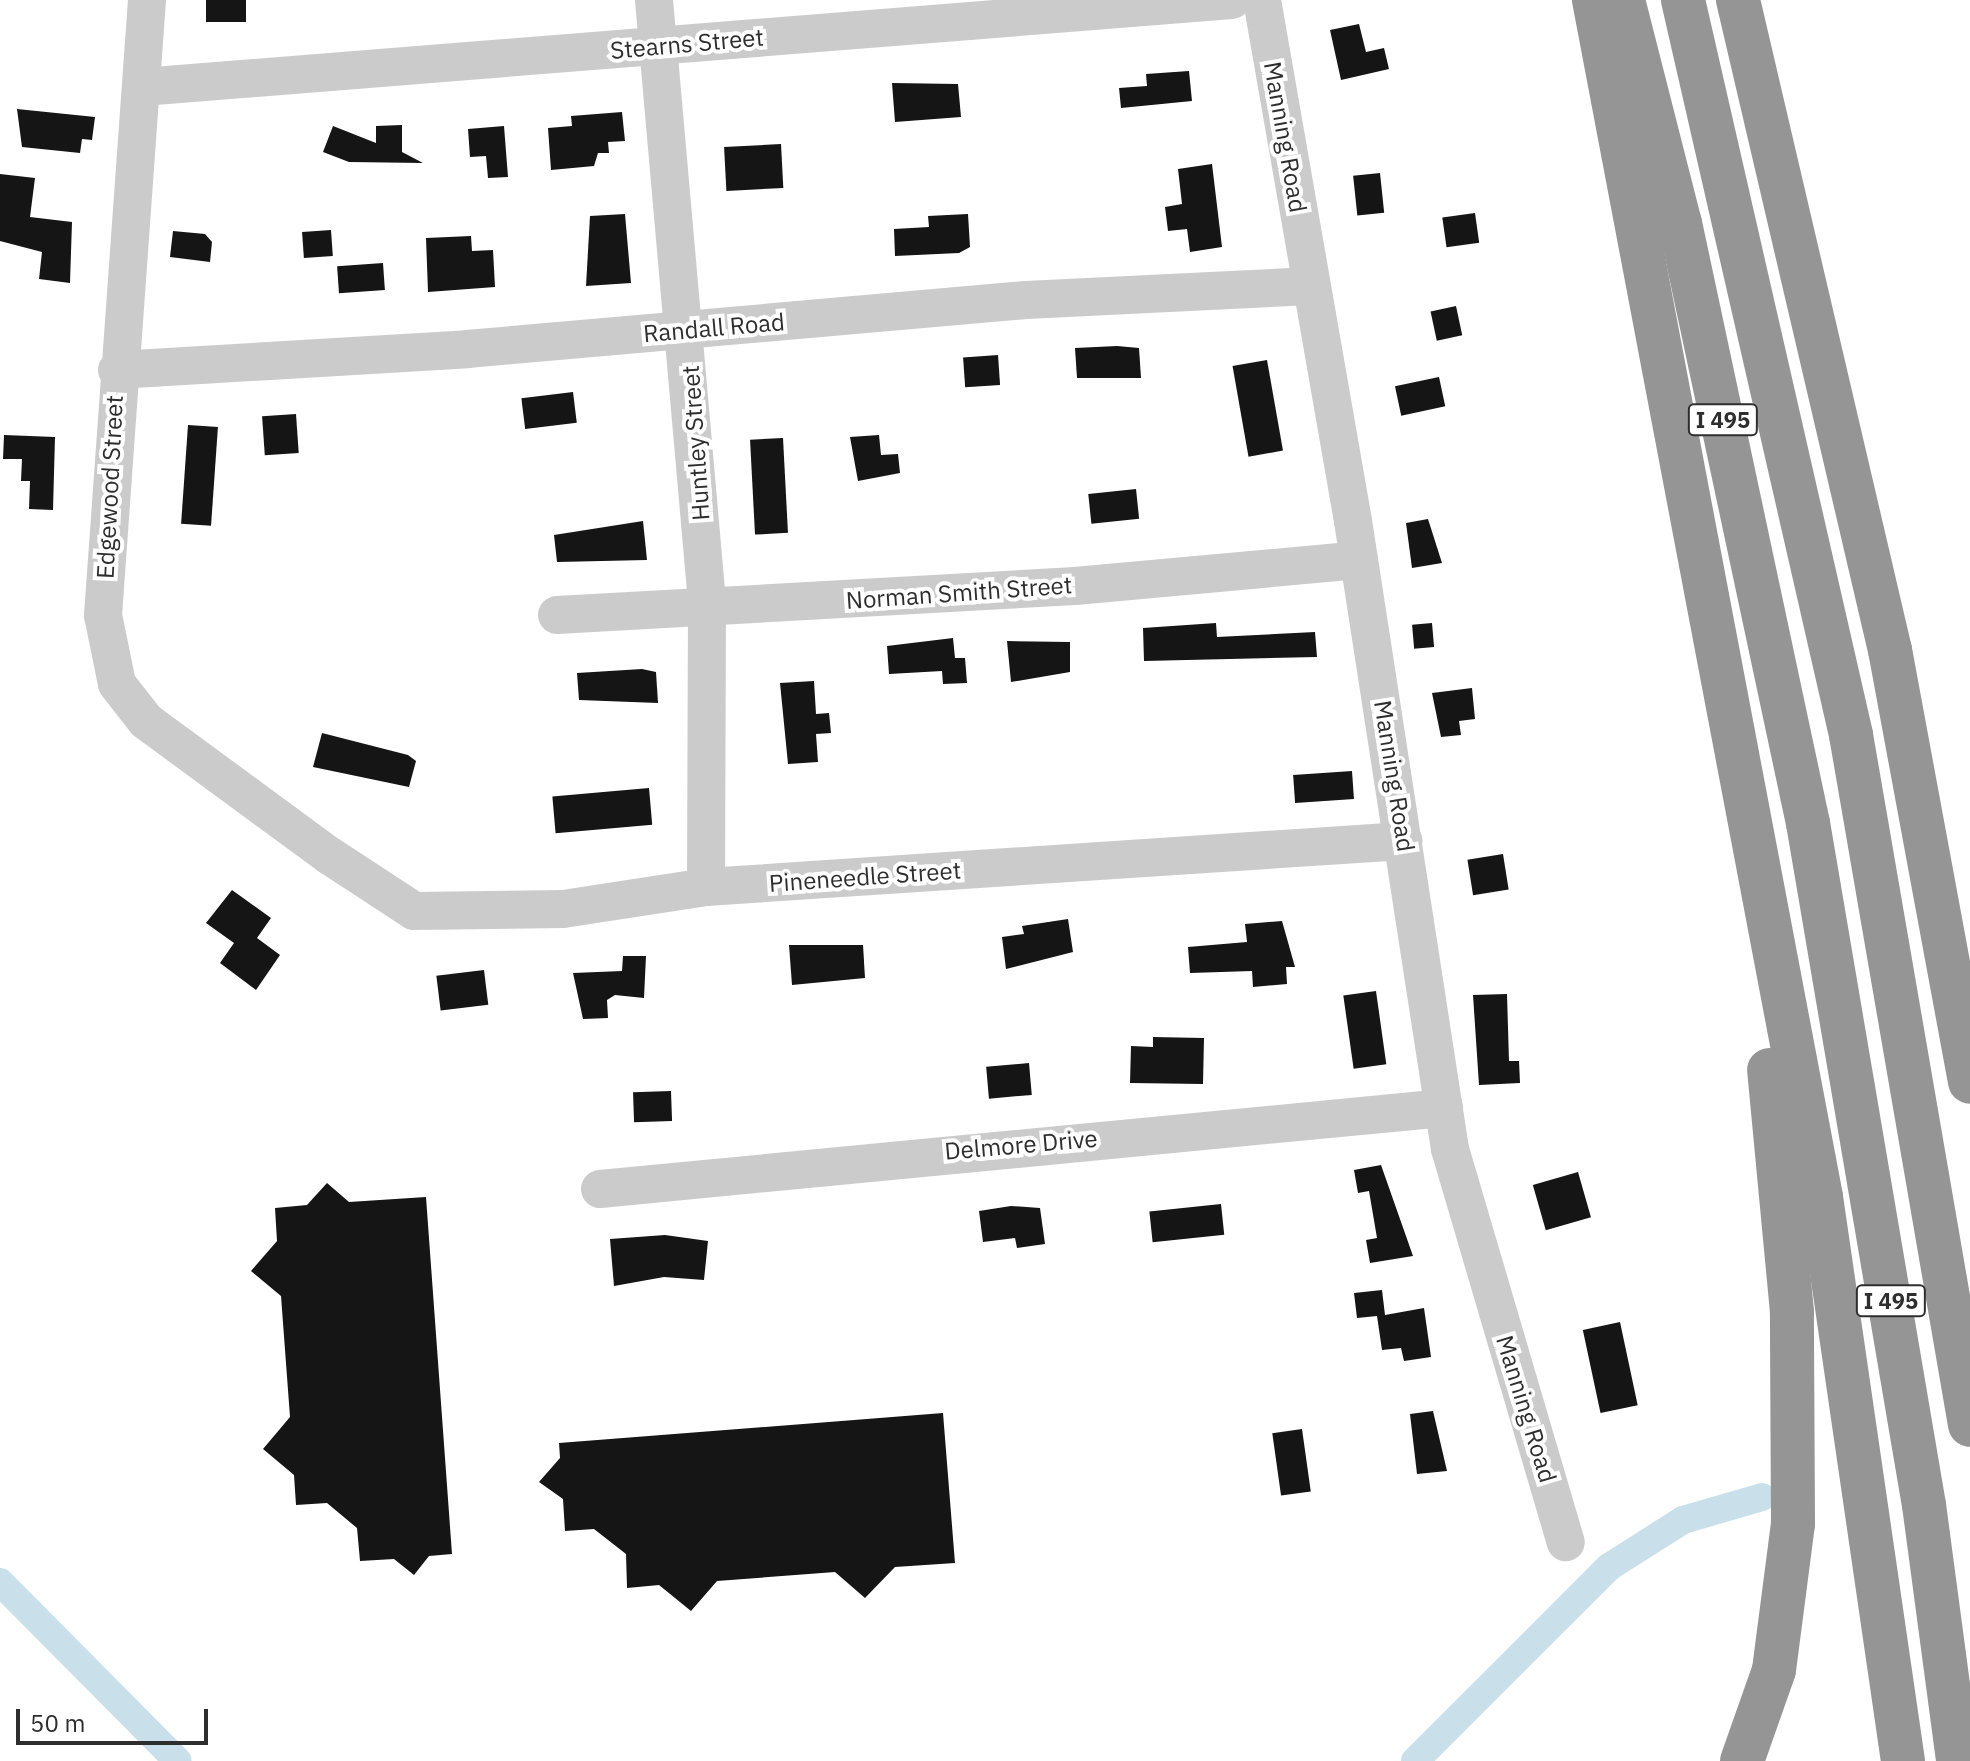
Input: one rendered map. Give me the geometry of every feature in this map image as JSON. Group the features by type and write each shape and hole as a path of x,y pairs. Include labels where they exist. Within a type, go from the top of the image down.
{"highway":[{"path":"1594,0 1758,853 1851,1378 1903,1761"},
{"name":"I 495","path":"1623,0 1683,238 1808,823 1924,1505 1958,1761"},
{"name":"I 495","path":"1683,0 1848,720 1970,1425"},
{"path":"1738,0 1823,350 1929,847 1970,1010"},
{"path":"1929,847 1970,1082"},
{"path":"1742,1761 1782,1628 1795,1456 1786,1225 1753,944 1758,853"}],"street":[{"name":"Edgewood Street","path":"147,0 117,370 103,615 117,684 146,721 342,864"},
{"name":"Huntley Street","path":"654,0 688,330 707,602 706,887"},
{"name":"Stearns Street","path":"142,87 1232,0"},
{"name":"Manning Road","path":"1262,0 1359,560 1444,1108 1468,1221 1566,1542"},
{"name":"Randall Road","path":"117,370 688,330 1026,300 1311,286"},
{"name":"Norman Smith Street","path":"557,615 707,602 1075,586 1359,560"},
{"name":"Pineneedle Street","path":"342,864 414,911 563,909 706,887 1403,841"},
{"name":"Delmore Drive","path":"600,1189 1444,1108"}],"building":[{"path":"206,0 246,0 246,22 206,22"},
{"path":"1359,24 1366,52 1384,48 1389,69 1341,80 1330,30"},
{"path":"1189,71 1192,101 1121,108 1119,88 1147,86 1146,74"},
{"path":"892,83 958,84 961,117 895,122"},
{"path":"17,109 95,117 92,140 82,139 80,153 22,147"},
{"path":"622,112 625,141 608,142 609,153 598,153 594,166 551,170 548,128 572,126 571,116"},
{"path":"402,125 402,152 423,163 349,162 323,152 333,126 376,143 376,126"},
{"path":"504,126 508,177 488,178 486,156 470,157 468,129"},
{"path":"781,144 783,188 726,191 724,147"},
{"path":"1212,164 1222,247 1190,252 1187,229 1168,231 1165,207 1182,204 1178,169"},
{"path":"1380,173 1384,213 1357,216 1353,176"},
{"path":"0,174 35,178 30,217 72,222 70,283 39,279 42,252 0,241"},
{"path":"1475,213 1479,243 1446,247 1442,218"},
{"path":"625,214 631,283 586,286 590,216"},
{"path":"968,214 970,247 959,253 895,256 894,229 929,227 928,216"},
{"path":"331,230 333,256 304,258 302,232"},
{"path":"173,231 205,234 212,242 210,262 170,257"},
{"path":"471,236 472,251 493,250 495,287 428,292 426,238"},
{"path":"383,263 385,290 339,293 337,266"},
{"path":"1456,306 1462,335 1437,341 1431,311"},
{"path":"1075,348 1139,348 1141,378 1077,378"},
{"path":"998,355 1000,385 965,387 963,357"},
{"path":"1267,360 1283,451 1249,457 1233,366"},
{"path":"1439,377 1445,406 1401,416 1395,386"},
{"path":"573,392 577,423 525,429 521,398"},
{"path":"296,414 299,453 265,455 262,416"},
{"path":"188,425 218,427 211,526 181,524"},
{"path":"4,435 55,437 53,510 29,509 30,481 21,481 22,459 3,459"},
{"path":"879,435 881,455 898,454 900,473 858,481 850,437"},
{"path":"783,438 788,533 755,535 750,440"},
{"path":"1136,489 1139,519 1091,524 1088,494"},
{"path":"1428,519 1442,563 1412,568 1406,523"},
{"path":"643,521 647,560 557,562 554,535"},
{"path":"1216,623 1217,637 1315,632 1317,657 1144,661 1143,628"},
{"path":"1432,623 1434,647 1414,649 1412,625"},
{"path":"953,638 955,658 965,658 967,683 943,684 942,671 889,674 887,646"},
{"path":"1007,641 1070,642 1070,672 1011,682"},
{"path":"642,669 656,672 658,703 579,700 577,673"},
{"path":"814,681 816,714 829,713 831,733 816,734 818,762 788,764 780,683"},
{"path":"1472,688 1475,719 1459,721 1461,735 1441,737 1432,693"},
{"path":"322,733 408,755 416,761 409,787 313,767"},
{"path":"1352,771 1354,799 1295,803 1293,775"},
{"path":"649,788 652,825 556,833 552,796"},
{"path":"1503,854 1509,890 1473,895 1467,860"},
{"path":"232,890 271,918 257,938 280,955 256,990 220,963 234,943 206,923"},
{"path":"1068,919 1073,952 1006,969 1002,937 1024,934 1022,926"},
{"path":"1282,921 1295,967 1286,967 1287,984 1253,987 1252,971 1190,973 1188,947 1247,942 1245,924"},
{"path":"789,945 863,945 865,978 792,985"},
{"path":"623,956 646,956 644,998 615,995 607,1000 608,1018 583,1019 573,973 622,971"},
{"path":"484,970 488,1005 441,1011 436,976"},
{"path":"1376,991 1386,1064 1354,1069 1343,996"},
{"path":"1507,994 1509,1061 1519,1061 1520,1083 1479,1085 1473,995"},
{"path":"1153,1037 1204,1038 1203,1084 1130,1083 1131,1046 1153,1047"},
{"path":"1029,1063 1032,1095 989,1099 986,1067"},
{"path":"671,1091 672,1121 634,1122 633,1092"},
{"path":"1381,1165 1413,1256 1370,1263 1366,1240 1377,1238 1369,1191 1358,1193 1354,1170"},
{"path":"1578,1172 1591,1217 1546,1230 1533,1185"},
{"path":"327,1183 349,1202 426,1197 452,1554 429,1556 414,1575 394,1559 360,1561 357,1528 327,1503 296,1505 294,1475 263,1449 290,1417 281,1296 251,1271 277,1241 275,1208 307,1205"},
{"path":"1221,1204 1224,1235 1153,1242 1149,1212"},
{"path":"1011,1206 1040,1208 1045,1244 1017,1248 1015,1238 983,1242 979,1211"},
{"path":"665,1235 708,1241 704,1280 664,1277 614,1286 610,1239"},
{"path":"1382,1290 1385,1315 1424,1308 1431,1357 1404,1361 1401,1348 1382,1350 1377,1316 1357,1318 1354,1293"},
{"path":"1620,1322 1638,1405 1601,1413 1583,1330"},
{"path":"1433,1411 1447,1471 1417,1474 1410,1414"},
{"path":"943,1413 955,1563 895,1567 865,1598 835,1572 717,1581 691,1611 659,1585 627,1588 626,1554 594,1529 565,1531 563,1499 539,1482 560,1458 559,1443"},
{"path":"1302,1429 1311,1491 1281,1496 1272,1433"}],"waterway":[{"path":"1415,1761 1609,1567 1683,1520 1762,1497"},
{"path":"0,1582 178,1761"}]}
